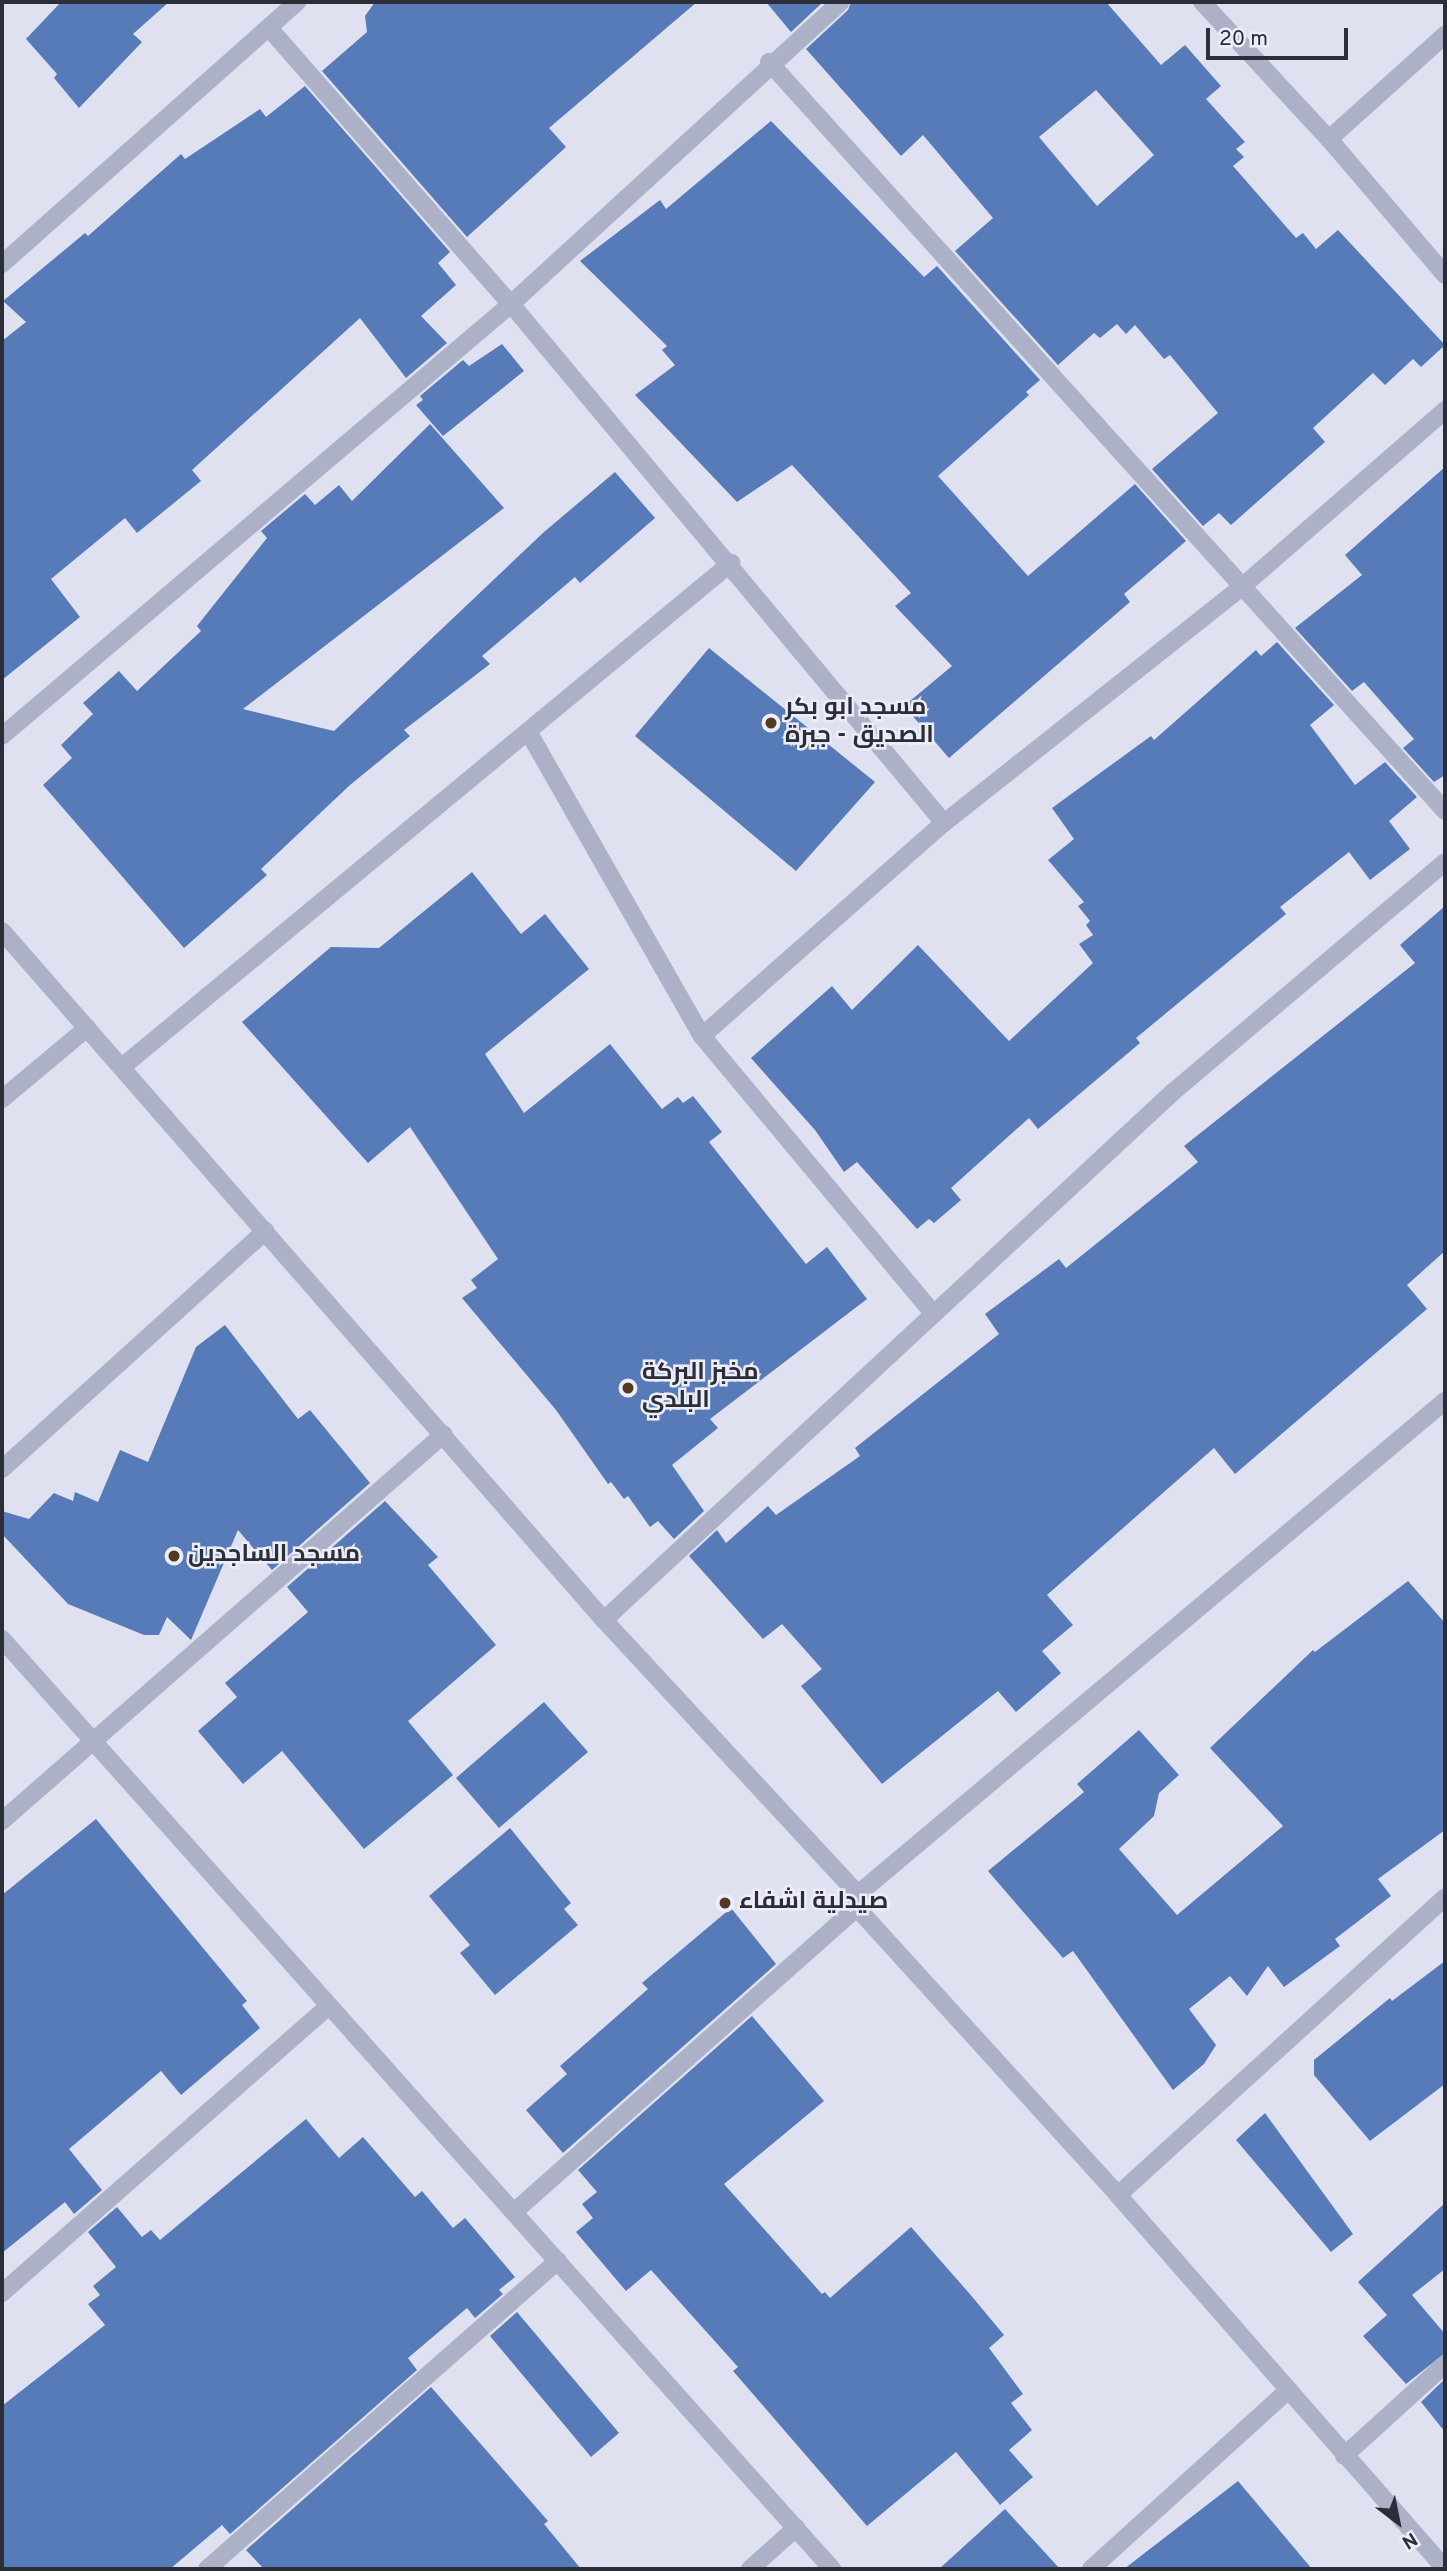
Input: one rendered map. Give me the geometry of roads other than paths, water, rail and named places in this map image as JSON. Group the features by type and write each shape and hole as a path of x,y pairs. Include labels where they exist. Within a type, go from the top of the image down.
{"street":[{"path":"2,264 297,2"},
{"path":"2,736 511,304 769,62 840,2"},
{"path":"1202,2 1329,139 1445,275"},
{"path":"269,28 511,304 731,563 944,823"},
{"path":"1329,139 1445,35"},
{"path":"769,62 1244,585 1445,811"},
{"path":"702,1035 944,823 1244,585 1445,410"},
{"path":"122,1067 529,733 731,563"},
{"path":"529,733 702,1035 933,1313"},
{"path":"604,1620 1173,1092 1445,862"},
{"path":"2,931 604,1620 1118,2195 1445,2569"},
{"path":"2,1099 87,1028"},
{"path":"2,1469 265,1230"},
{"path":"514,2212 857,1901 1445,1401"},
{"path":"2,1821 444,1434"},
{"path":"2,1639 832,2569"},
{"path":"1118,2195 1445,1897"},
{"path":"2,2293 329,2006"},
{"path":"207,2569 558,2261"},
{"path":"1344,2456 1445,2364"},
{"path":"1091,2569 1287,2391"},
{"path":"750,2569 796,2528"}],"place":[{"name":"مسجد ابو بكر الصديق - جبرة","path":"771,723"},
{"name":"مخبز البركة البلدي","path":"628,1388"},
{"name":"مسجد الساجدين","path":"174,1556"},
{"name":"صيدلية اشفاء","path":"725,1903"}]}
